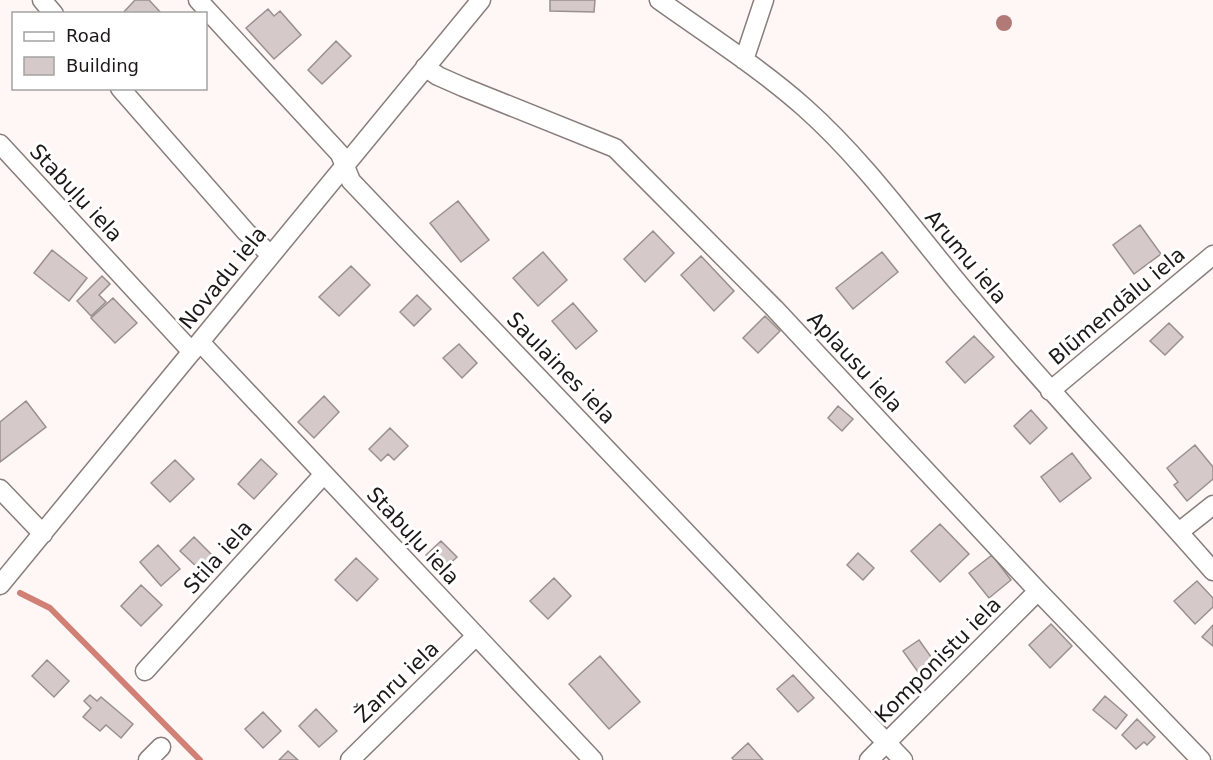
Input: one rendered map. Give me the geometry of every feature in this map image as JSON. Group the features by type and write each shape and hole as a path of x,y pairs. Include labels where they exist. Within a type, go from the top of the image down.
{"street":[{"path":"42,0 52,12"},
{"name":"Saulaines iela","path":"198,0 340,154 351,181 903,760"},
{"name":"Arumu iela","path":"658,0 744,60 804,106 859,163 1050,391 1213,571"},
{"path":"744,60 764,0"},
{"name":"Novadu iela","path":"0,585 478,1"},
{"name":"Aplausu iela","path":"425,67 438,76 463,87 615,148 775,309 1038,591 1201,760"},
{"path":"122,90 246,232 271,255"},
{"name":"Stabuļu iela","path":"0,144 196,347 324,474 593,760"},
{"name":"Blūmendālu iela","path":"1050,391 1213,255"},
{"name":"Stila iela","path":"145,671 324,474"},
{"path":"0,489 43,534"},
{"path":"1179,532 1213,504"},
{"name":"Komponistu iela","path":"869,760 1038,591"},
{"name":"Žanru iela","path":"350,760 476,636"},
{"path":"148,760 161,747"}],"building":[{"path":"135,0 149,0 160,12 124,12"},
{"path":"550,0 595,0 594,12 550,11"},
{"path":"268,9 274,16 280,11 301,35 274,59 246,28"},
{"path":"336,41 351,56 322,84 308,70"},
{"path":"458,201 489,240 461,262 430,223"},
{"path":"1140,225 1161,254 1134,274 1113,245"},
{"path":"653,231 674,253 645,282 624,259"},
{"path":"52,250 87,278 69,301 34,273"},
{"path":"543,252 567,280 538,306 513,278"},
{"path":"882,252 898,272 853,309 836,288"},
{"path":"701,256 734,291 714,311 681,275"},
{"path":"351,266 370,285 339,316 319,297"},
{"path":"102,276 110,284 99,295 106,302 91,316 77,301"},
{"path":"417,295 431,309 414,326 400,312"},
{"path":"113,298 137,323 115,343 91,318"},
{"path":"573,303 597,331 576,349 552,321"},
{"path":"765,316 780,331 758,353 743,338"},
{"path":"1169,323 1183,337 1165,355 1150,341"},
{"path":"974,336 994,357 965,383 946,362"},
{"path":"459,344 477,363 462,378 443,358"},
{"path":"324,396 339,412 314,438 298,422"},
{"path":"26,401 46,427 0,462 0,422"},
{"path":"838,406 853,419 842,431 828,418"},
{"path":"1031,410 1047,428 1030,444 1014,426"},
{"path":"390,428 408,446 394,460 388,454 381,461 369,449"},
{"path":"1195,445 1213,467 1213,479 1187,501 1174,485 1178,482 1167,468"},
{"path":"1072,453 1091,478 1060,502 1041,477"},
{"path":"261,459 277,474 254,499 238,484"},
{"path":"175,460 194,479 170,502 151,483"},
{"path":"940,524 969,554 940,582 911,551"},
{"path":"194,537 213,556 200,570 180,551"},
{"path":"441,541 457,557 442,571 426,555"},
{"path":"158,545 180,569 161,586 140,562"},
{"path":"858,553 874,568 863,580 847,565"},
{"path":"992,555 1011,580 989,598 969,573"},
{"path":"356,558 378,579 357,601 335,580"},
{"path":"554,578 571,596 548,619 530,601"},
{"path":"1197,581 1213,598 1213,607 1195,624 1174,601"},
{"path":"141,585 162,605 141,626 121,606"},
{"path":"1051,624 1072,646 1050,668 1029,645"},
{"path":"1213,625 1213,646 1202,637"},
{"path":"919,640 939,668 923,679 903,651"},
{"path":"600,656 640,702 609,729 569,684"},
{"path":"47,660 69,681 54,697 32,676"},
{"path":"793,675 814,698 798,712 777,689"},
{"path":"90,695 97,701 101,697 133,724 121,738 106,725 100,731 83,717 91,708 84,701"},
{"path":"1105,696 1127,715 1116,729 1093,710"},
{"path":"316,709 337,731 319,747 299,726"},
{"path":"263,712 281,731 263,748 245,729"},
{"path":"1137,719 1155,737 1147,745 1144,742 1136,749 1122,735"},
{"path":"748,743 763,760 734,760 732,758"},
{"path":"288,751 298,760 279,760"}],"waterway":[{"path":"20,593 50,608 200,760"}]}
